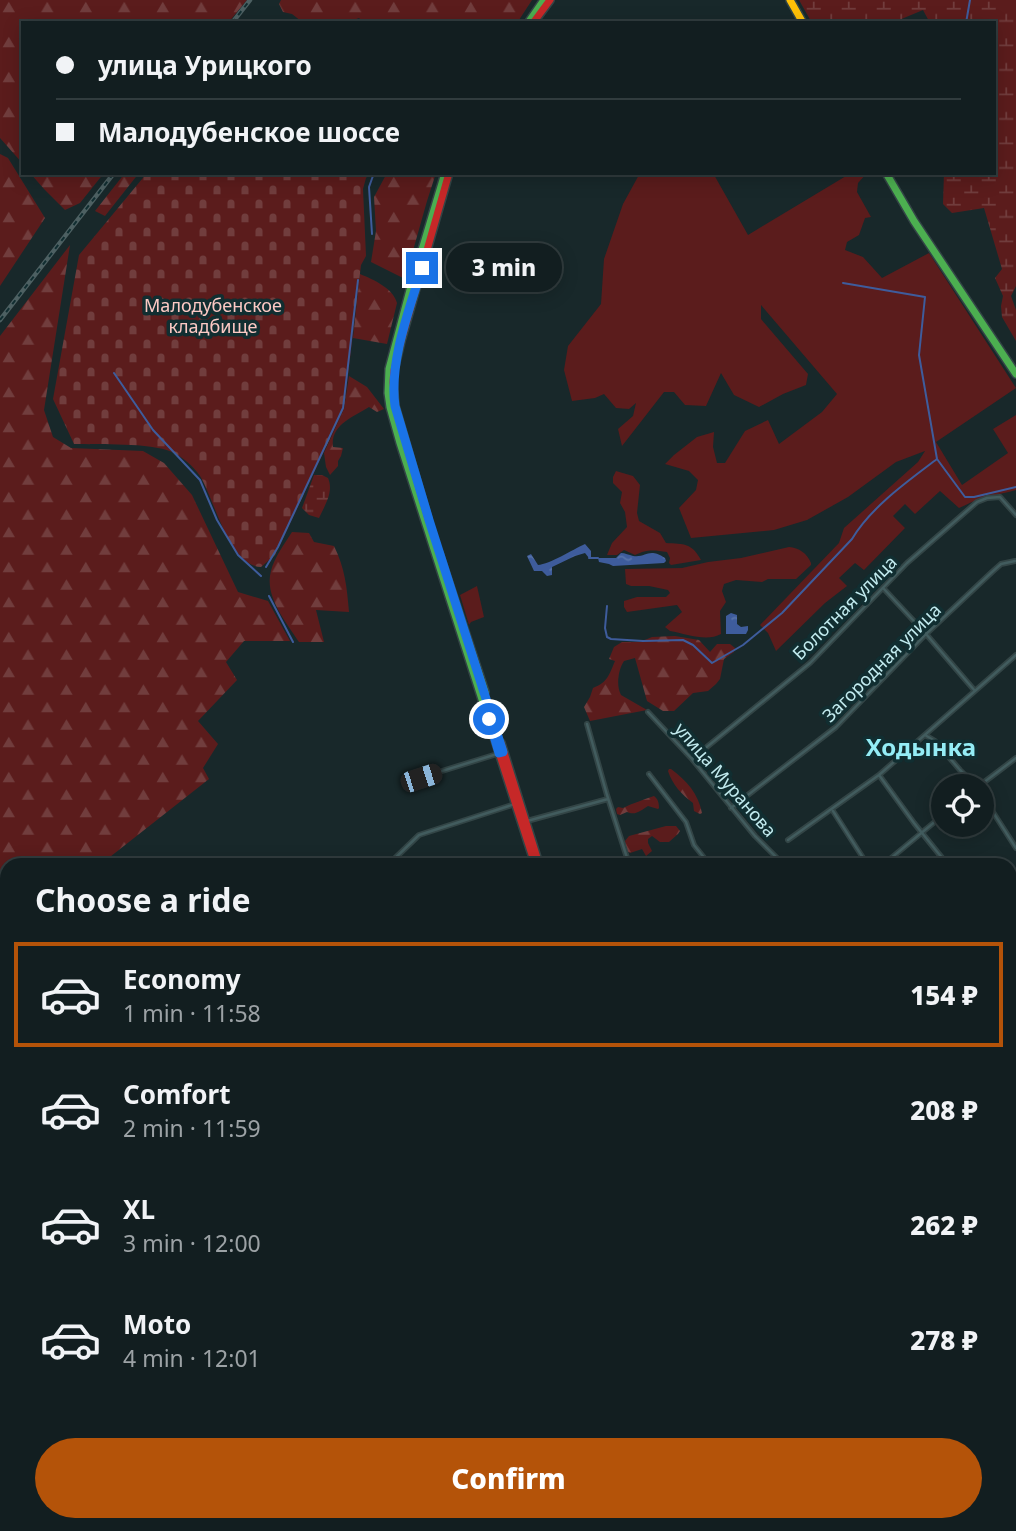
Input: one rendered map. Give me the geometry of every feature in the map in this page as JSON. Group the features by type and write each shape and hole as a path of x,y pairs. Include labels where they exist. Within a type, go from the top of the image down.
{"main road":[{"path":"529,21 544,0"},
{"path":"534,21 550,0"},
{"path":"790,0 802,21"},
{"path":"446,175 396,340 388,381 390,407 535,858"},
{"path":"887,175 1016,374"},
{"path":"501,752 523,822"}],"street":[{"name":"Болотная улица","path":"692,759 810,663 907,563 977,502 1000,497 1016,515"},
{"path":"1016,559 1016,566"},
{"name":"Загородная улица","path":"731,808 836,727 926,634 1001,564 1016,559"},
{"path":"883,588 975,691"},
{"path":"788,840 880,775 1016,655"},
{"name":"улица Муранова","path":"648,712 777,858"},
{"path":"587,724 626,858"},
{"path":"925,735 935,741 963,774"},
{"path":"413,780 501,752"},
{"path":"994,774 1016,758"},
{"path":"649,774 686,822 694,845 704,858"},
{"path":"880,775 942,858"},
{"path":"523,822 608,799"},
{"path":"395,858 419,835 516,804"},
{"path":"832,810 863,858"},
{"path":"994,814 1016,848"},
{"path":"891,858 931,825"}],"green space":[{"path":"0,0 247,0 230,21 21,21 21,162 0,138"},
{"path":"281,0 532,0 518,21 362,21 359,18 351,21 301,21 292,14 283,12 279,4"},
{"path":"799,0 1016,0 1016,286 1011,296 1016,310 1016,341 1002,317 1003,296 995,278 1002,269 984,208 952,213 943,204 944,175 996,175 996,21 929,21 923,10 897,21 811,21"},
{"path":"0,154 8,158 45,218 0,286"},
{"path":"32,175 102,175 80,203 65,210"},
{"path":"123,175 137,175 105,216 95,211"},
{"name":"Малодубенское кладбище","path":"145,175 368,175 363,189 366,256 361,265 344,409 275,555 261,567 250,564 231,544 200,476 184,459 172,452 151,447 74,444 53,399 79,255"},
{"path":"386,175 435,175 405,279 371,262 376,231 374,197"},
{"path":"639,175 714,175 748,235 848,175 865,175 858,183 857,192 871,217 865,218 859,235 847,242 845,250 863,257 882,278 929,253 1016,388 936,442 962,485 1008,453 993,429 1016,415 1016,490 980,499 959,508 940,491 915,514 905,504 893,516 905,528 864,570 855,563 839,578 847,586 825,603 776,651 768,633 760,625 839,543 844,528 918,462 925,451 896,462 848,497 807,520 774,530 691,538 679,508 696,490 698,480 689,471 665,464 674,455 697,437 714,432 713,447 717,463 725,463 745,431 768,420 779,444 822,412 837,394 761,305 761,319 808,374 806,385 759,407 734,395 721,373 706,406 685,405 674,392 664,392 622,446 618,429 633,416 636,403 629,409 616,408 604,394 572,401 564,370 568,346 601,304 604,259 623,204"},
{"path":"70,245 44,410 53,437 71,448 143,451 164,463 192,495 238,592 268,601 290,641 244,641 226,662 237,680 198,721 218,744 203,768 209,779 109,858 0,858 0,336"},
{"path":"360,274 387,289 397,303 387,344 353,338"},
{"path":"349,376 367,387 384,409 377,412 369,407 339,427 333,439 333,447 343,448 338,466 330,475 324,453 344,409"},
{"path":"616,471 633,476 640,485 637,513 639,521 660,533 666,543 691,547 701,560 671,565 667,552 654,550 635,555 624,550 617,555 607,555 612,543 627,527 625,512 620,503 622,492 613,483"},
{"path":"314,475 328,478 330,483 328,498 319,518 309,515 302,508"},
{"path":"292,532 309,533 314,542 334,546 343,570 349,612 316,610 324,642 299,642 273,599 270,580 272,566"},
{"path":"789,547 805,554 811,563 796,579 768,579 762,582 736,580 724,584 722,591 726,602 720,611 721,634 696,637 670,631 665,627 682,612 677,605 627,612 624,607 624,601 637,597 666,597 670,593 668,590 649,586 626,584 625,569 682,568"},
{"path":"477,586 484,617 469,625 460,595"},
{"path":"675,636 699,640 710,652 717,644 730,644 735,648 734,652 724,659 720,679 716,684 708,691 693,693 674,711 663,711 647,701 635,658 624,661 618,678 621,695 647,710 590,721 584,707 593,688 605,681 609,674 615,661 609,659 614,647 622,642"},
{"path":"669,769 691,788 702,813 694,811 693,803 675,785"},
{"path":"654,796 658,801 658,809 648,806 636,813 617,814 618,807 623,808"},
{"path":"676,826 680,831 669,842 660,842 652,836 648,843 652,851 646,856 642,849 630,853 627,851 625,841 629,836"}],"water":[{"path":"585,544 591,551 591,557 585,553 575,556 552,567 552,575 534,571 527,556 531,554 538,565 543,564"},
{"path":"621,553 638,556 655,553 666,561 613,566 599,562 598,558 616,558"},
{"path":"731,613 737,615 737,624 741,627 748,626 746,634 726,634 726,616"}],"waterway":[{"path":"966,21 970,0"},
{"path":"372,234 369,187 373,175"},
{"path":"266,567 343,408 358,280"},
{"path":"843,283 925,297 919,355 937,459"},
{"path":"114,373 153,430 200,480 217,520 238,555 261,576"},
{"path":"607,606 607,637 643,641 683,640 693,645 712,663 743,645 782,613 852,539 880,505 937,459 965,497 1016,487"},
{"path":"589,558 598,558"},
{"path":"269,596 293,642"}],"railway":[{"path":"234,21 250,0"},
{"path":"0,320 112,175"}],"traffic: fast":[{"path":"529,21 544,0"},
{"path":"444,175 389,369 388,393 400,443 494,737"},
{"path":"887,175 914,221 1016,374"},
{"path":"439,553 485,692"}],"traffic: slow":[{"path":"790,0 802,21"}],"traffic: jam":[{"path":"534,21 550,0"},
{"path":"428,519 395,406 393,382 401,341 448,175"},
{"path":"494,737 533,858"},
{"path":"501,743 537,858"}],"district":[{"name":"Ходынка","path":"921,748"}],"route":[{"path":"422,268 394,370 393,393 405,442 503,752 499,753 489,719"}]}
